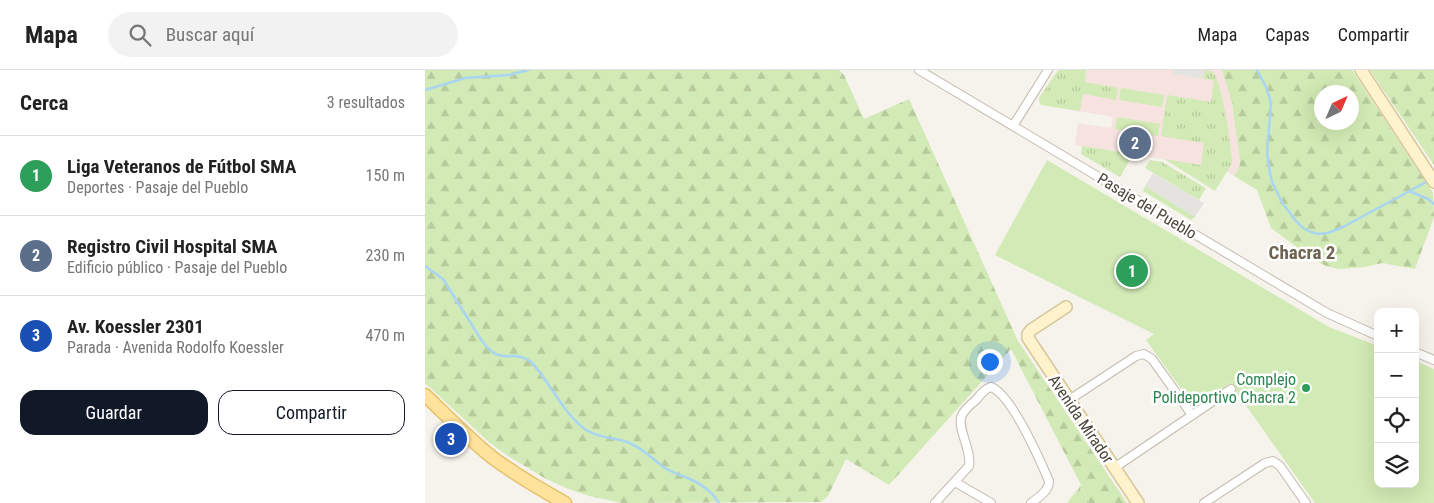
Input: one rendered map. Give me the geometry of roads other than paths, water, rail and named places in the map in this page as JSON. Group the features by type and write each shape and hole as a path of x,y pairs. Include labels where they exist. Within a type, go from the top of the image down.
{"main road":[{"path":"425,395 492,457 523,479 565,503"},
{"path":"425,405 488,463 513,481 550,503"}],"street":[{"name":"Pasaje del Pueblo","path":"919,70 1327,313 1374,334"},
{"path":"1013,126 1048,70"},
{"path":"1361,70 1431,178"},
{"name":"Avenida Mirador","path":"1066,307 1033,328 1028,334 1029,341 1138,503"},
{"path":"1417,353 1434,360"},
{"path":"1069,400 1136,356 1144,354 1151,360 1192,415"},
{"path":"935,503 967,469 970,462 961,425 961,417 989,388 994,388 1017,416 1049,481 1049,486 1046,490 1031,503"},
{"path":"1114,468 1231,389"},
{"path":"1204,503 1265,463 1273,461 1280,466 1306,503"},
{"path":"955,482 991,503"}],"waterway":[{"path":"425,90 465,78 509,75 528,70"},
{"path":"1257,70 1266,87 1271,103 1267,152 1270,174 1283,204 1303,228 1319,234 1328,233 1343,227 1428,181"},
{"path":"1409,191 1428,199 1434,204"},
{"path":"425,266 443,279 489,349 501,356 517,356 530,361 570,415 586,430 595,435 627,442 637,447 665,468 703,486 719,503"}],"place":[{"name":"Registro Civil Hospital SMA","path":"1135,143"},
{"name":"Liga Veteranos de Fútbol SMA","path":"1132,271"},
{"name":"Complejo Polideportivo Chacra 2","path":"1306,388"},
{"name":"Av. Koessler 2301","path":"451,439"}],"district":[{"name":"Chacra 2","path":"1302,252"}]}
